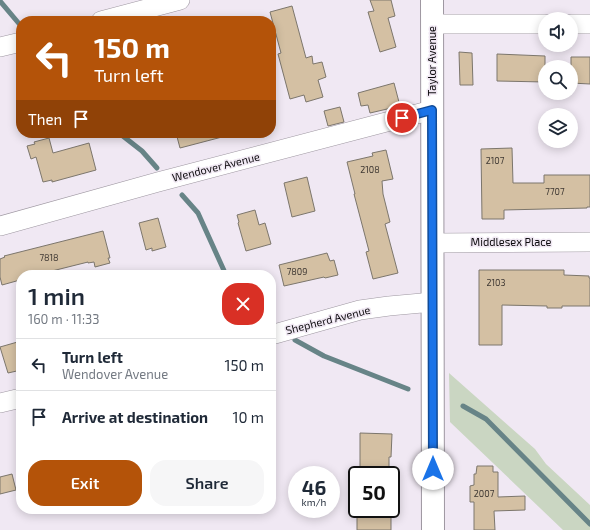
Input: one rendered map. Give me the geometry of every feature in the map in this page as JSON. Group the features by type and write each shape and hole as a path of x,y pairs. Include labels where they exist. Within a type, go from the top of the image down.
{"main road":[{"name":"Taylor Avenue","path":"432,0 433,530"}],"street":[{"path":"120,16 180,0"},
{"path":"432,24 538,24"},
{"path":"578,24 590,24"},
{"path":"0,47 16,43"},
{"name":"Wendover Avenue","path":"0,226 158,182 432,110"},
{"name":"Middlesex Place","path":"433,243 590,242"},
{"name":"Shepherd Avenue","path":"276,333 360,310 433,302"},
{"path":"0,403 16,399"}],"green space":[{"path":"449,373 535,449 546,464 590,505 590,530 563,530 450,422"}],"building":[{"path":"370,0 391,0 395,16 388,18 396,47 380,52 368,12 374,11"},
{"path":"292,6 306,58 312,56 313,64 322,62 326,77 318,80 323,97 306,102 304,95 290,99 278,54 281,53 276,34 276,16 271,16 270,12"},
{"path":"459,52 472,53 473,85 460,85"},
{"path":"497,54 545,56 545,60 538,60 538,82 497,81"},
{"path":"571,57 590,57 590,84 578,83 578,60 571,60"},
{"path":"394,83 400,106 370,113 368,105 361,106 358,93"},
{"path":"340,107 344,122 328,126 324,111"},
{"path":"49,138 53,153 89,143 96,170 52,182 52,180 43,182 36,157 31,159 27,146 35,144 34,142"},
{"path":"177,138 218,138 180,148"},
{"path":"512,148 513,183 544,183 544,175 590,175 590,207 504,210 504,219 482,219 481,149"},
{"path":"386,150 393,179 382,181 383,194 390,222 385,224 398,273 373,279 366,252 369,251 347,162 373,156 372,153"},
{"path":"307,177 315,211 292,217 284,183"},
{"path":"255,210 259,225 265,223 271,244 246,251 237,215"},
{"path":"158,218 166,247 152,251 152,248 146,250 139,223"},
{"path":"103,231 110,263 95,267 94,262 88,262 56,270 16,270 16,281 2,285 0,277 0,259 5,257 4,256"},
{"path":"327,253 330,261 334,260 338,275 284,286 279,265"},
{"path":"479,270 564,270 564,275 589,276 590,306 562,306 562,308 547,308 547,306 502,305 502,345 479,345"},
{"path":"16,342 16,371 8,373 0,347"},
{"path":"360,433 392,434 389,466 360,466"},
{"path":"477,466 493,466 493,472 498,472 498,497 525,496 525,510 494,511 495,530 474,530 474,502 470,502 470,486 474,485 474,474 476,474"},
{"path":"12,474 16,490 0,494 0,477"},
{"path":"357,518 391,518 391,530 357,530"}],"waterway":[{"path":"0,1 16,20"},
{"path":"125,138 142,151 157,168"},
{"path":"182,195 198,213 224,270"},
{"path":"295,340 324,356 408,389"},
{"path":"463,406 486,419 590,524"}],"route":[{"path":"402,118 432,110 433,469"}]}
